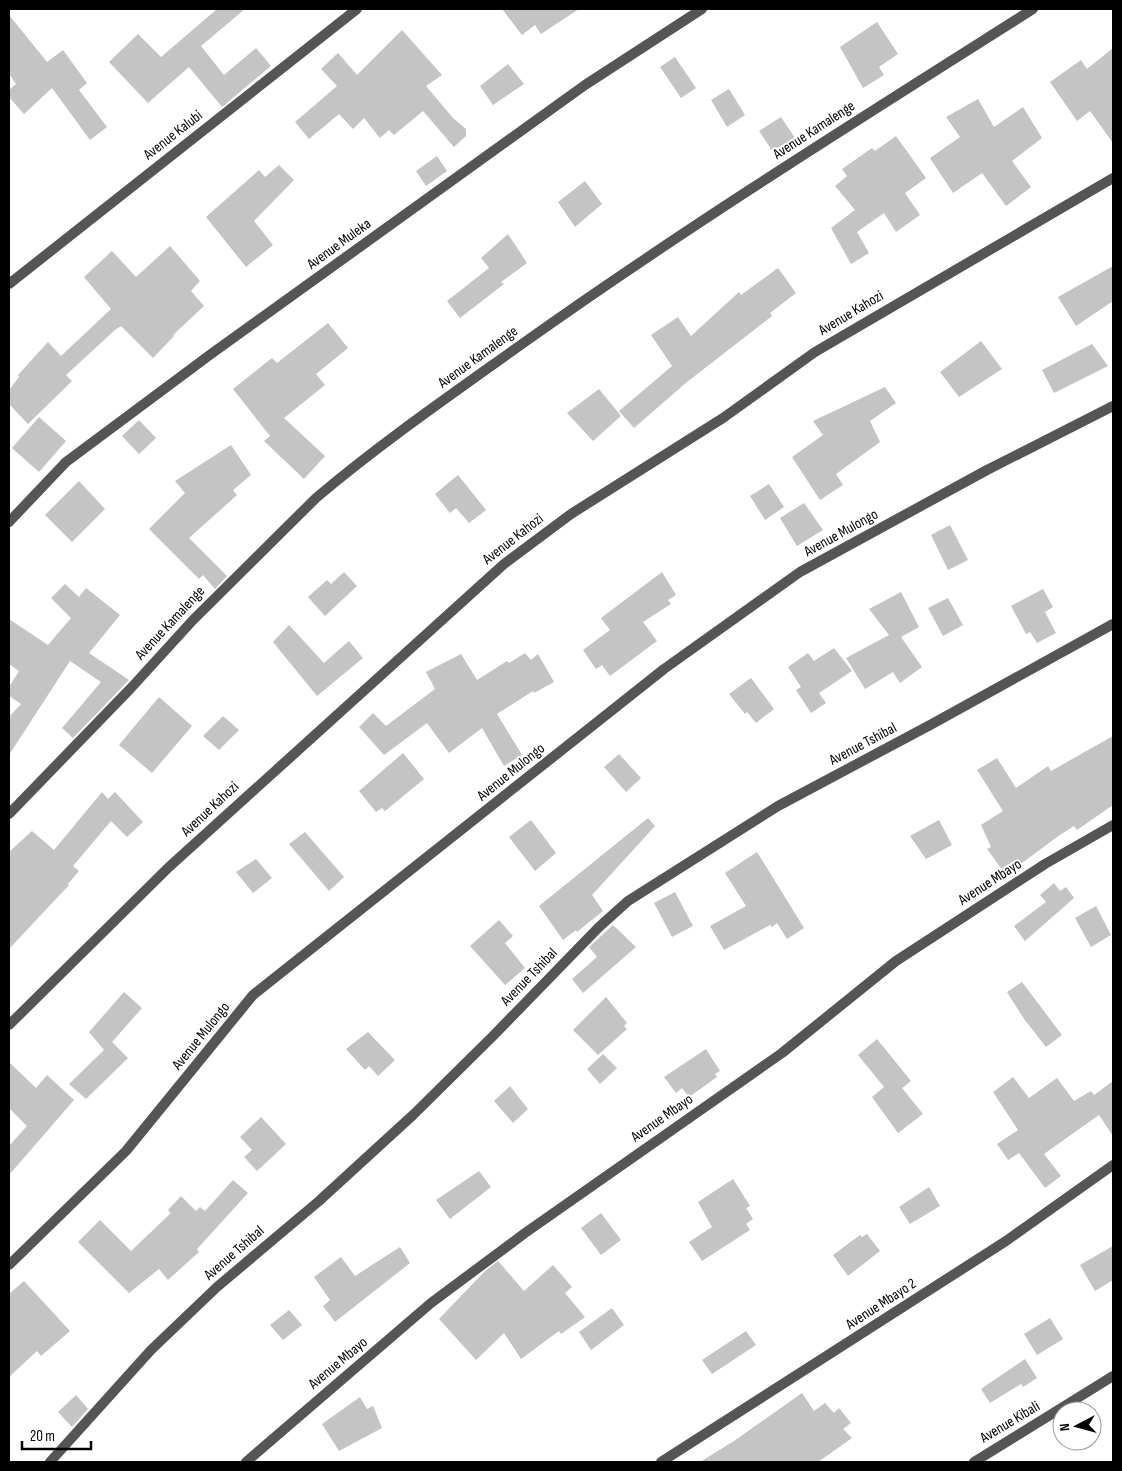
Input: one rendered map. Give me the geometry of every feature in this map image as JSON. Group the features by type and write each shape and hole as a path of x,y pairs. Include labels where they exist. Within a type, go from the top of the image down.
{"street":[{"name":"Avenue Kalubi","path":"9,284 357,9"},
{"name":"Avenue Muleka","path":"9,522 66,462 210,354 585,85 702,9"},
{"name":"Avenue Kamalenge","path":"9,814 131,688 192,620 316,498 336,481 466,384 627,269 1033,9"},
{"name":"Avenue Kahozi","path":"9,1025 183,854 504,564 534,540 571,514 723,418 816,352 1113,178"},
{"name":"Avenue Mulongo","path":"9,1265 126,1150 253,995 664,669 800,572 987,470 1113,406"},
{"name":"Avenue Tshibal","path":"50,1462 151,1350 217,1287 318,1201 413,1115 599,927 628,901 778,806 1113,624"},
{"name":"Avenue Mbayo","path":"246,1462 431,1303 525,1233 782,1053 896,961 1045,864 1113,826"},
{"name":"Avenue Mbayo 2","path":"661,1462 1006,1241 1113,1165"},
{"name":"Avenue Kibali","path":"974,1462 1113,1376"}],"building":[{"path":"217,9 245,9 201,46 224,75 256,48 271,66 222,107 189,67 148,103 109,62 138,34 161,57"},
{"path":"502,9 579,9 541,34 535,25 522,35"},
{"path":"9,15 47,62 63,50 87,83 79,90 107,127 90,140 52,88 24,114 9,97 9,90 16,84 9,74"},
{"path":"877,22 898,54 879,67 884,75 863,88 840,47"},
{"path":"402,30 442,75 426,86 453,118 466,129 466,136 454,147 423,111 394,135 389,130 380,138 364,118 353,129 339,114 309,139 295,122 337,86 321,69 338,53 357,75"},
{"path":"1113,48 1113,143 1090,111 1077,121 1050,82 1081,60 1087,69"},
{"path":"675,57 696,88 681,98 660,67"},
{"path":"508,64 524,84 493,105 480,86"},
{"path":"729,89 745,115 727,127 711,100"},
{"path":"978,99 994,127 1023,107 1042,138 1012,161 1031,187 1006,206 982,173 953,193 930,158 960,137 946,117"},
{"path":"781,117 797,141 775,155 759,131"},
{"path":"896,136 926,178 905,193 920,215 896,232 884,213 857,232 869,253 851,264 831,228 855,210 835,186 847,176 842,169 872,148 875,151"},
{"path":"437,156 447,171 426,186 416,171"},
{"path":"279,165 294,180 254,221 273,245 246,267 206,217 259,170 265,177"},
{"path":"585,181 602,204 575,227 558,202"},
{"path":"508,234 527,263 501,282 504,284 460,318 447,301 489,268 481,258"},
{"path":"170,246 200,281 191,291 204,306 173,335 153,358 121,326 115,330 66,375 72,381 28,424 9,404 9,390 19,377 18,375 48,342 61,356 111,309 84,277 112,251 136,277"},
{"path":"1113,266 1113,301 1076,326 1058,297"},
{"path":"778,268 796,293 770,313 772,316 687,382 634,428 619,411 672,366 651,335 678,317 691,336 739,292 741,295"},
{"path":"328,323 348,348 316,374 325,385 284,418 325,456 304,479 264,441 270,436 233,389 272,358 277,363"},
{"path":"981,341 1002,369 959,397 940,372"},
{"path":"1092,344 1108,366 1054,393 1042,370"},
{"path":"885,387 896,403 870,421 880,442 836,474 843,485 820,500 792,457 823,435 813,421"},
{"path":"599,389 621,416 593,441 567,413"},
{"path":"39,417 66,441 39,472 12,448"},
{"path":"139,420 156,438 139,454 122,436"},
{"path":"231,445 251,475 233,490 237,495 189,538 227,576 215,589 203,575 199,579 149,529 185,493 175,481"},
{"path":"458,475 486,510 469,523 456,508 450,513 435,494"},
{"path":"79,481 105,509 72,542 45,515"},
{"path":"769,484 784,507 765,520 750,496"},
{"path":"804,503 823,530 797,546 780,518"},
{"path":"950,525 968,560 948,570 931,535"},
{"path":"344,572 357,586 325,616 308,597 327,580 331,584"},
{"path":"662,572 676,595 668,600 671,604 643,622 657,641 610,676 602,665 596,669 583,650 610,630 601,618"},
{"path":"65,584 79,597 86,588 120,615 89,653 129,680 73,738 62,728 101,682 70,661 9,755 9,717 21,704 9,696 9,687 19,671 9,664 9,619 48,645 71,618 51,598"},
{"path":"1043,589 1053,607 1045,612 1056,633 1037,643 1030,632 1026,634 1011,606"},
{"path":"901,592 919,627 901,637 922,667 900,683 893,672 865,689 846,658 889,635 869,609"},
{"path":"948,598 963,625 943,636 928,608"},
{"path":"289,625 324,663 349,641 363,658 317,696 273,642"},
{"path":"834,648 852,671 819,693 826,703 811,713 796,690 801,687 788,667 808,653 814,661"},
{"path":"525,653 531,660 538,654 554,682 534,693 533,691 497,714 522,755 504,766 482,728 449,753 427,723 384,755 359,727 373,713 386,726 435,689 426,672 461,654 477,680 507,661 509,663"},
{"path":"751,678 774,709 756,723 747,712 745,714 729,694"},
{"path":"159,697 192,726 152,773 119,745"},
{"path":"223,716 239,730 219,750 203,736"},
{"path":"1113,736 1113,805 1077,830 1074,826 1057,837 1006,875 987,849 991,847 981,825 1003,811 977,770 997,758 1016,788 1048,766 1051,771"},
{"path":"403,753 424,779 385,811 382,808 376,812 359,791"},
{"path":"619,754 641,778 626,792 604,767"},
{"path":"102,792 108,799 115,792 143,822 127,837 111,821 73,866 79,871 69,885 9,949 9,852 32,831 54,850"},
{"path":"648,818 655,826 592,895 603,911 577,932 576,930 563,940 539,906"},
{"path":"531,820 556,853 535,871 509,837"},
{"path":"939,820 952,845 926,859 910,836"},
{"path":"305,832 344,877 329,891 289,844"},
{"path":"757,852 804,928 787,939 777,923 724,950 710,926 746,906 725,873"},
{"path":"256,859 272,878 253,893 236,872"},
{"path":"1054,883 1060,891 1066,887 1074,898 1025,941 1014,926 1046,902 1040,895"},
{"path":"675,892 693,926 672,937 654,903"},
{"path":"1096,906 1111,935 1091,947 1075,918"},
{"path":"499,920 513,936 505,943 525,968 505,985 470,946"},
{"path":"613,925 636,947 583,993 572,979 597,957 589,947"},
{"path":"1022,982 1062,1035 1046,1047 1024,1019 1007,992"},
{"path":"124,992 142,1008 112,1042 128,1058 86,1099 69,1084 104,1050 89,1032"},
{"path":"606,997 627,1023 624,1026 627,1029 598,1055 573,1030"},
{"path":"368,1032 395,1060 378,1076 369,1066 365,1070 346,1049"},
{"path":"877,1039 911,1081 902,1088 923,1114 898,1133 872,1097 884,1087 858,1055"},
{"path":"706,1049 720,1071 715,1074 717,1077 689,1097 682,1088 676,1093 664,1077"},
{"path":"603,1054 617,1068 600,1084 587,1069"},
{"path":"9,1062 36,1088 47,1075 74,1100 9,1175 9,1146 27,1126 9,1108"},
{"path":"1013,1077 1029,1098 1057,1078 1074,1101 1091,1091 1094,1095 1113,1081 1113,1136 1099,1115 1044,1154 1061,1176 1045,1188 1019,1153 1008,1160 997,1144 1018,1130 993,1092"},
{"path":"510,1086 528,1109 513,1123 494,1101"},
{"path":"261,1117 286,1144 257,1171 244,1157 252,1150 240,1137"},
{"path":"479,1171 491,1187 450,1219 436,1200"},
{"path":"733,1179 750,1206 746,1208 753,1219 746,1224 750,1230 702,1261 689,1242 712,1227 698,1202"},
{"path":"233,1180 248,1193 197,1249 199,1252 168,1280 159,1269 129,1293 78,1242 100,1220 131,1251 171,1213 168,1210 181,1196 196,1211 200,1207 205,1211"},
{"path":"929,1187 940,1206 910,1224 899,1207"},
{"path":"601,1213 621,1240 601,1255 581,1228"},
{"path":"867,1234 880,1251 848,1276 833,1255 860,1235 862,1237"},
{"path":"1113,1246 1113,1280 1095,1291 1080,1265"},
{"path":"400,1247 410,1263 335,1322 323,1306 330,1300 314,1277 341,1257 355,1276"},
{"path":"498,1261 524,1291 553,1265 572,1287 565,1293 585,1317 561,1334 559,1331 521,1359 504,1333 476,1360 439,1319 485,1271"},
{"path":"24,1281 70,1331 41,1356 37,1351 9,1377 9,1294"},
{"path":"612,1308 624,1325 591,1350 579,1332"},
{"path":"289,1310 302,1325 283,1340 270,1325"},
{"path":"1050,1318 1063,1339 1037,1355 1024,1334"},
{"path":"746,1331 756,1345 712,1374 702,1360"},
{"path":"1025,1359 1037,1378 1023,1387 1021,1384 990,1403 981,1389"},
{"path":"802,1393 814,1411 825,1403 834,1413 839,1408 851,1423 843,1429 852,1438 818,1462 700,1462 734,1441"},
{"path":"76,1395 88,1409 72,1427 58,1412"},
{"path":"360,1397 367,1409 373,1406 382,1428 339,1451 322,1424"}]}
